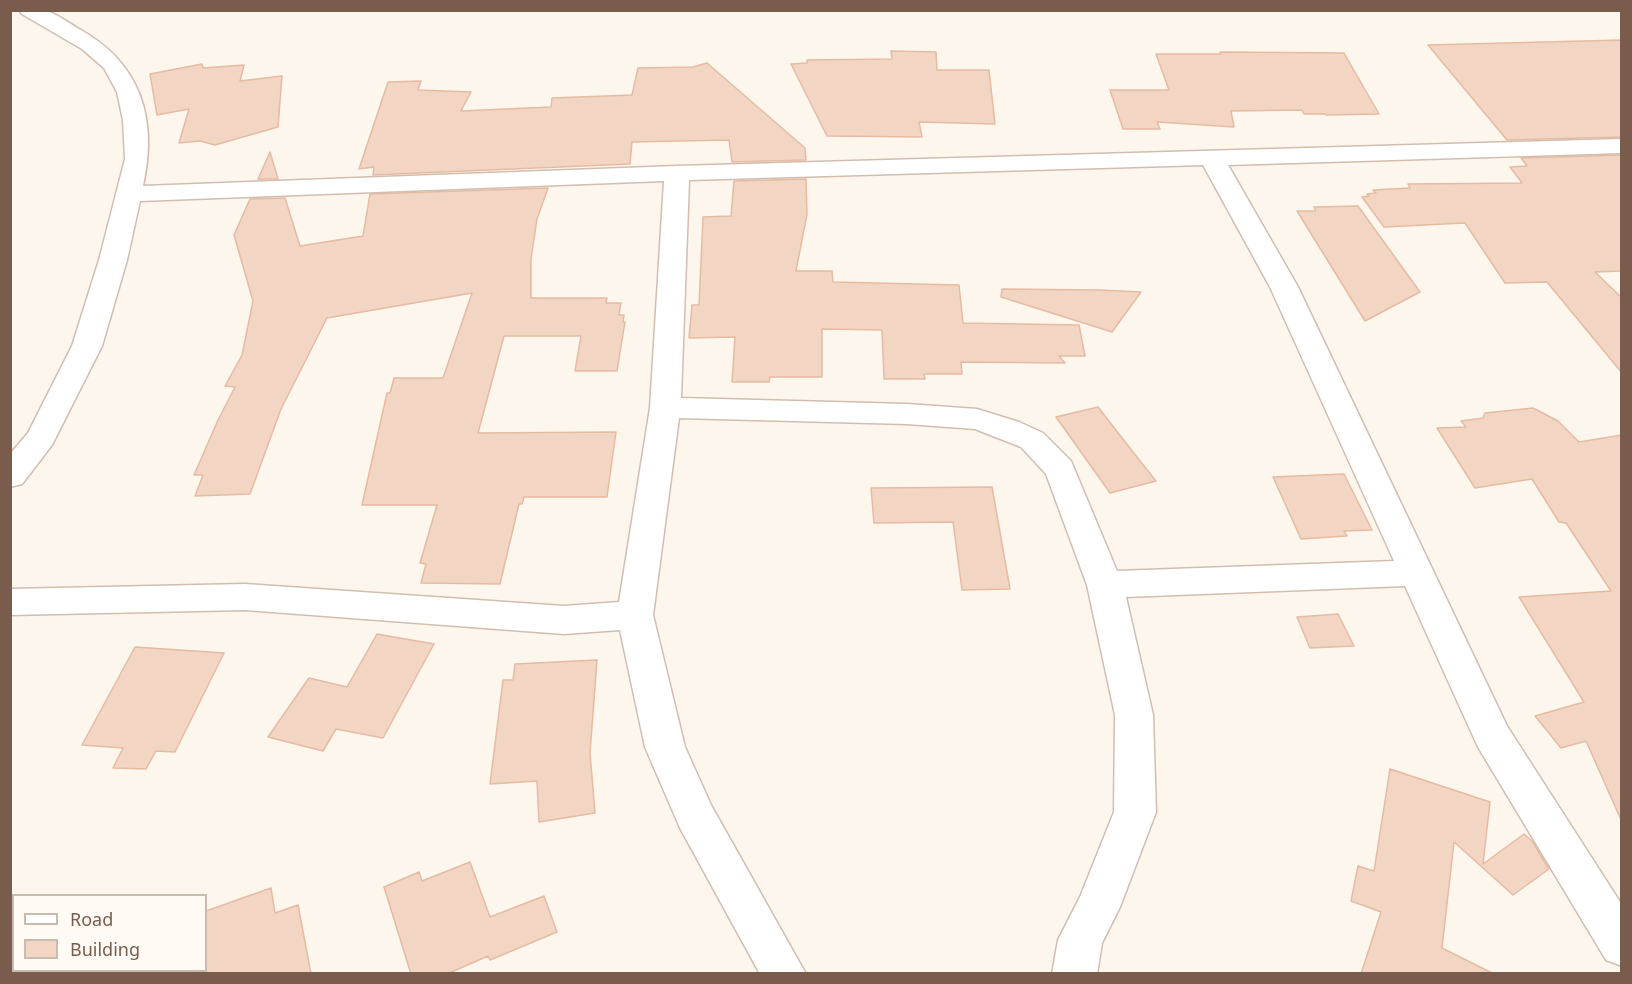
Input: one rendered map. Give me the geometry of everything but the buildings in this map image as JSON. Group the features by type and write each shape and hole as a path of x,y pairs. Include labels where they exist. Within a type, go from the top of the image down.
{"street":[{"path":"10,476 41,438 87,346 131,194 137,159 135,120 128,92 113,65 90,44 29,10"},
{"path":"131,194 677,173 1622,146"},
{"path":"1212,159 1284,286 1492,736 1622,945"},
{"path":"677,173 665,408 635,615 665,747 695,815 784,974"},
{"path":"665,408 907,414 976,419 1008,429 1032,440 1060,469 1105,585 1134,715 1135,812 1098,908 1080,940 1074,974"},
{"path":"1105,585 1415,573"},
{"path":"10,602 245,597 564,620 635,615"}]}
